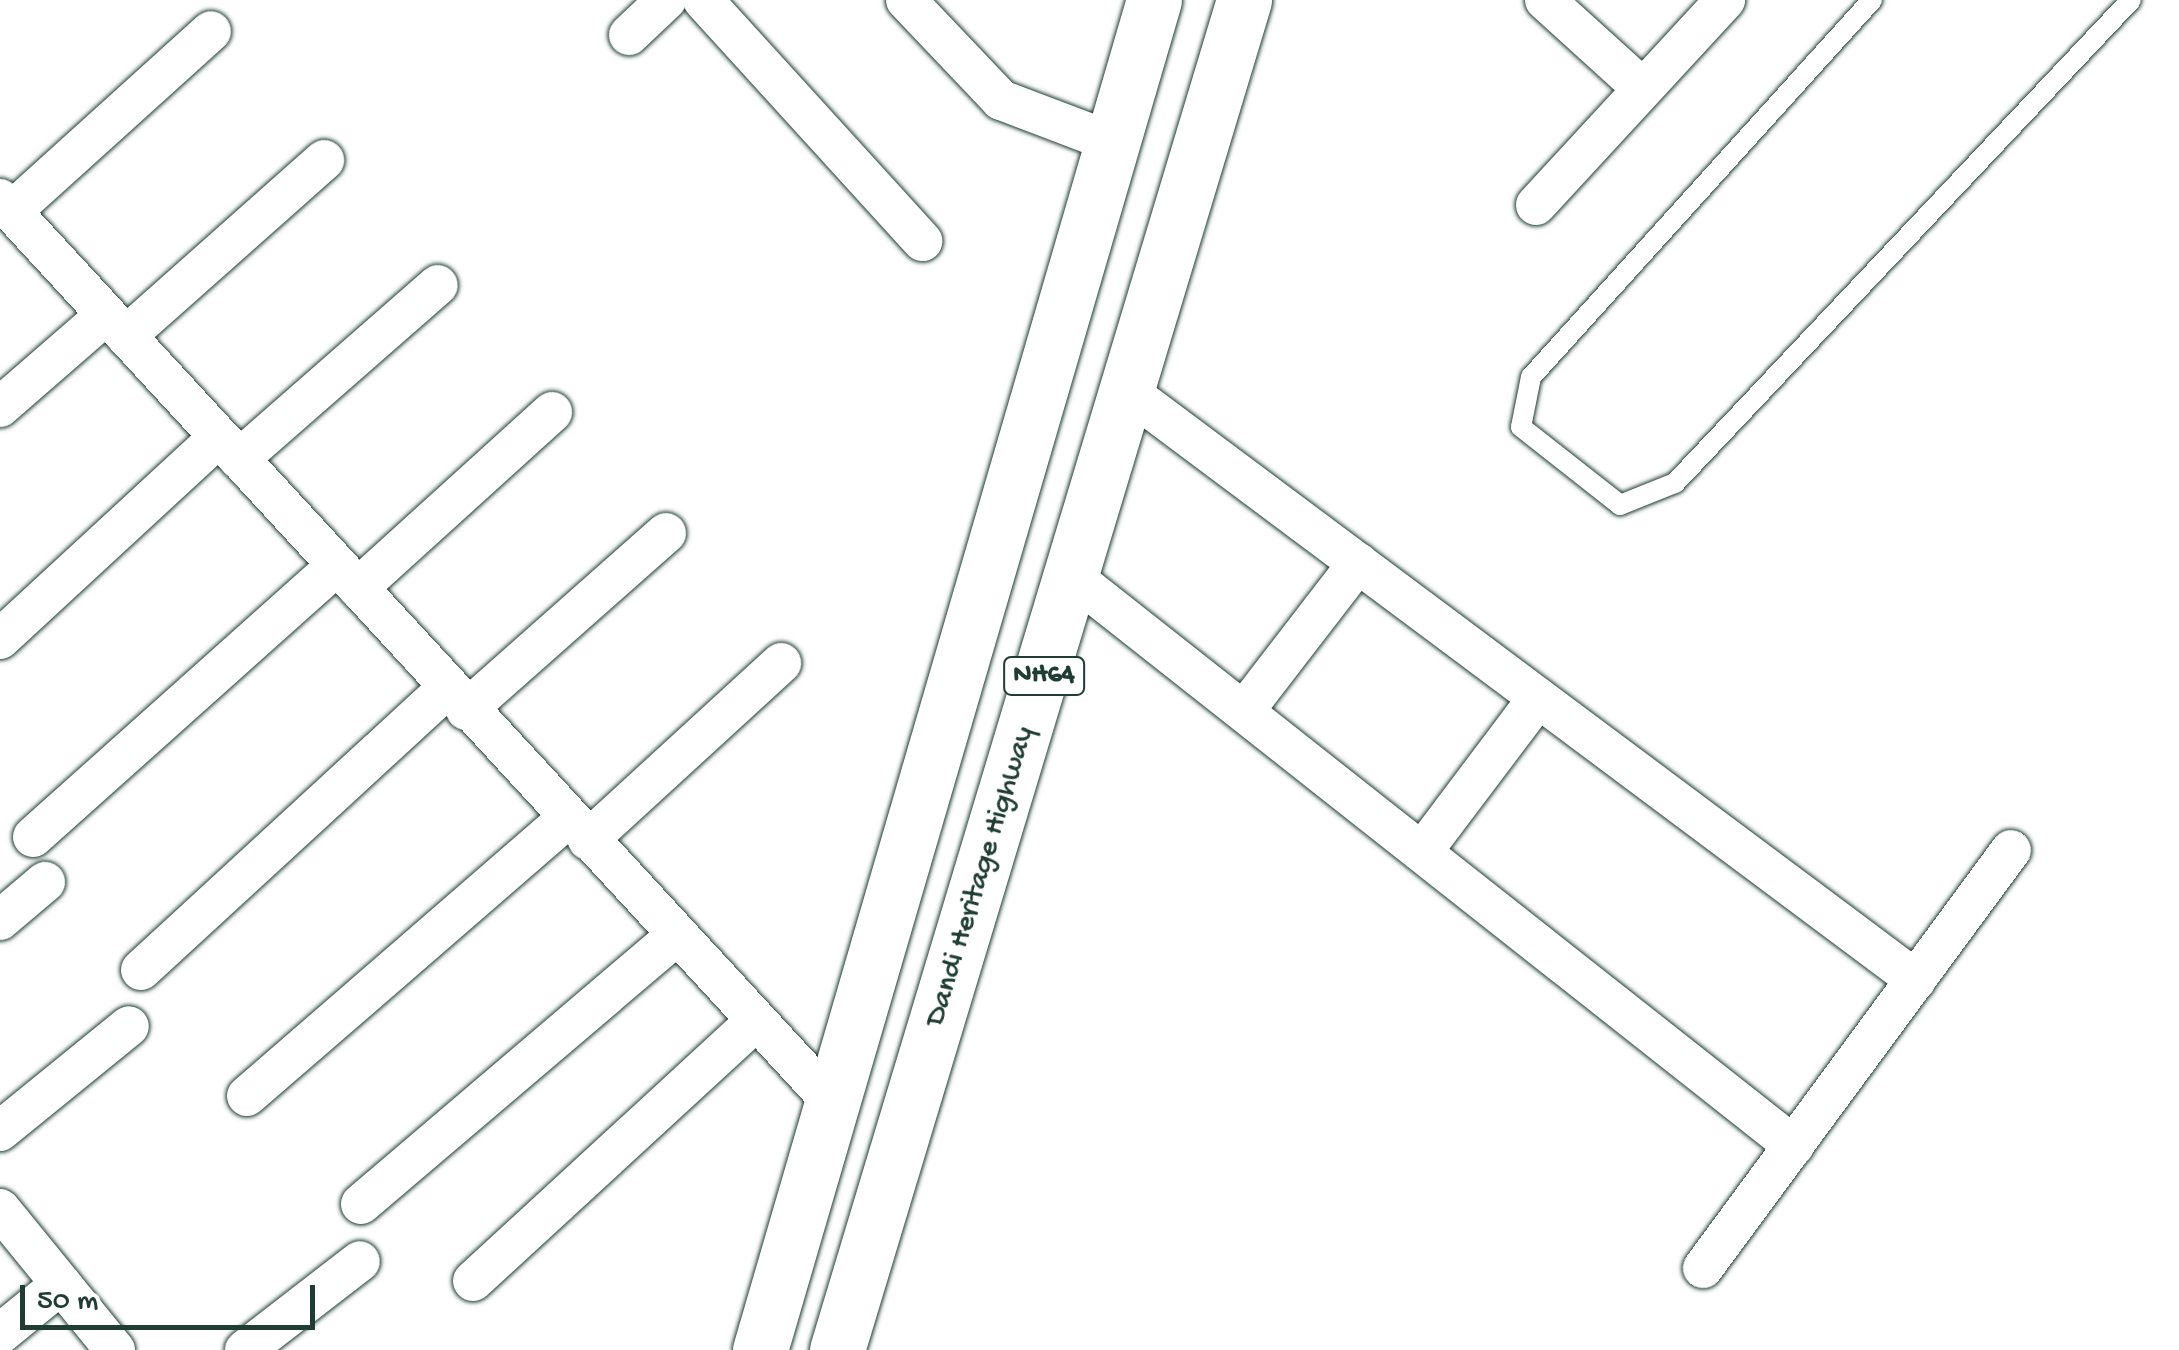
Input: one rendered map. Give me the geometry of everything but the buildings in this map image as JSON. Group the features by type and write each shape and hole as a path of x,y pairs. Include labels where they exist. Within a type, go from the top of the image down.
{"main road":[{"name":"NH64","path":"760,1350 1154,0"},
{"name":"Dandi Heritage Highway","path":"837,1350 1074,578 1126,390 1244,0"}],"street":[{"path":"629,35 666,0"},
{"path":"702,0 922,241"},
{"path":"906,0 1002,100 1114,143"},
{"path":"1545,0 1643,90"},
{"path":"1536,205 1725,0"},
{"path":"211,31 6,205 832,1102"},
{"path":"0,407 116,325 324,160"},
{"path":"0,640 229,448 438,285"},
{"path":"1126,390 1916,980"},
{"path":"33,837 552,412"},
{"path":"141,970 457,699 666,533"},
{"path":"1244,711 1358,562"},
{"path":"1074,578 1794,1146"},
{"path":"247,1096 781,663"},
{"path":"1422,852 1538,698"},
{"path":"1704,1268 2011,850"},
{"path":"0,920 46,882"},
{"path":"361,1204 677,935"},
{"path":"473,1281 756,1020"},
{"path":"0,1131 129,1026"},
{"path":"0,1209 115,1350"},
{"path":"245,1350 360,1261"},
{"path":"0,1334 61,1284"}],"lane":[{"path":"1872,0 1531,377 1520,402 1527,436 1620,505 1675,484 2131,0"}]}
